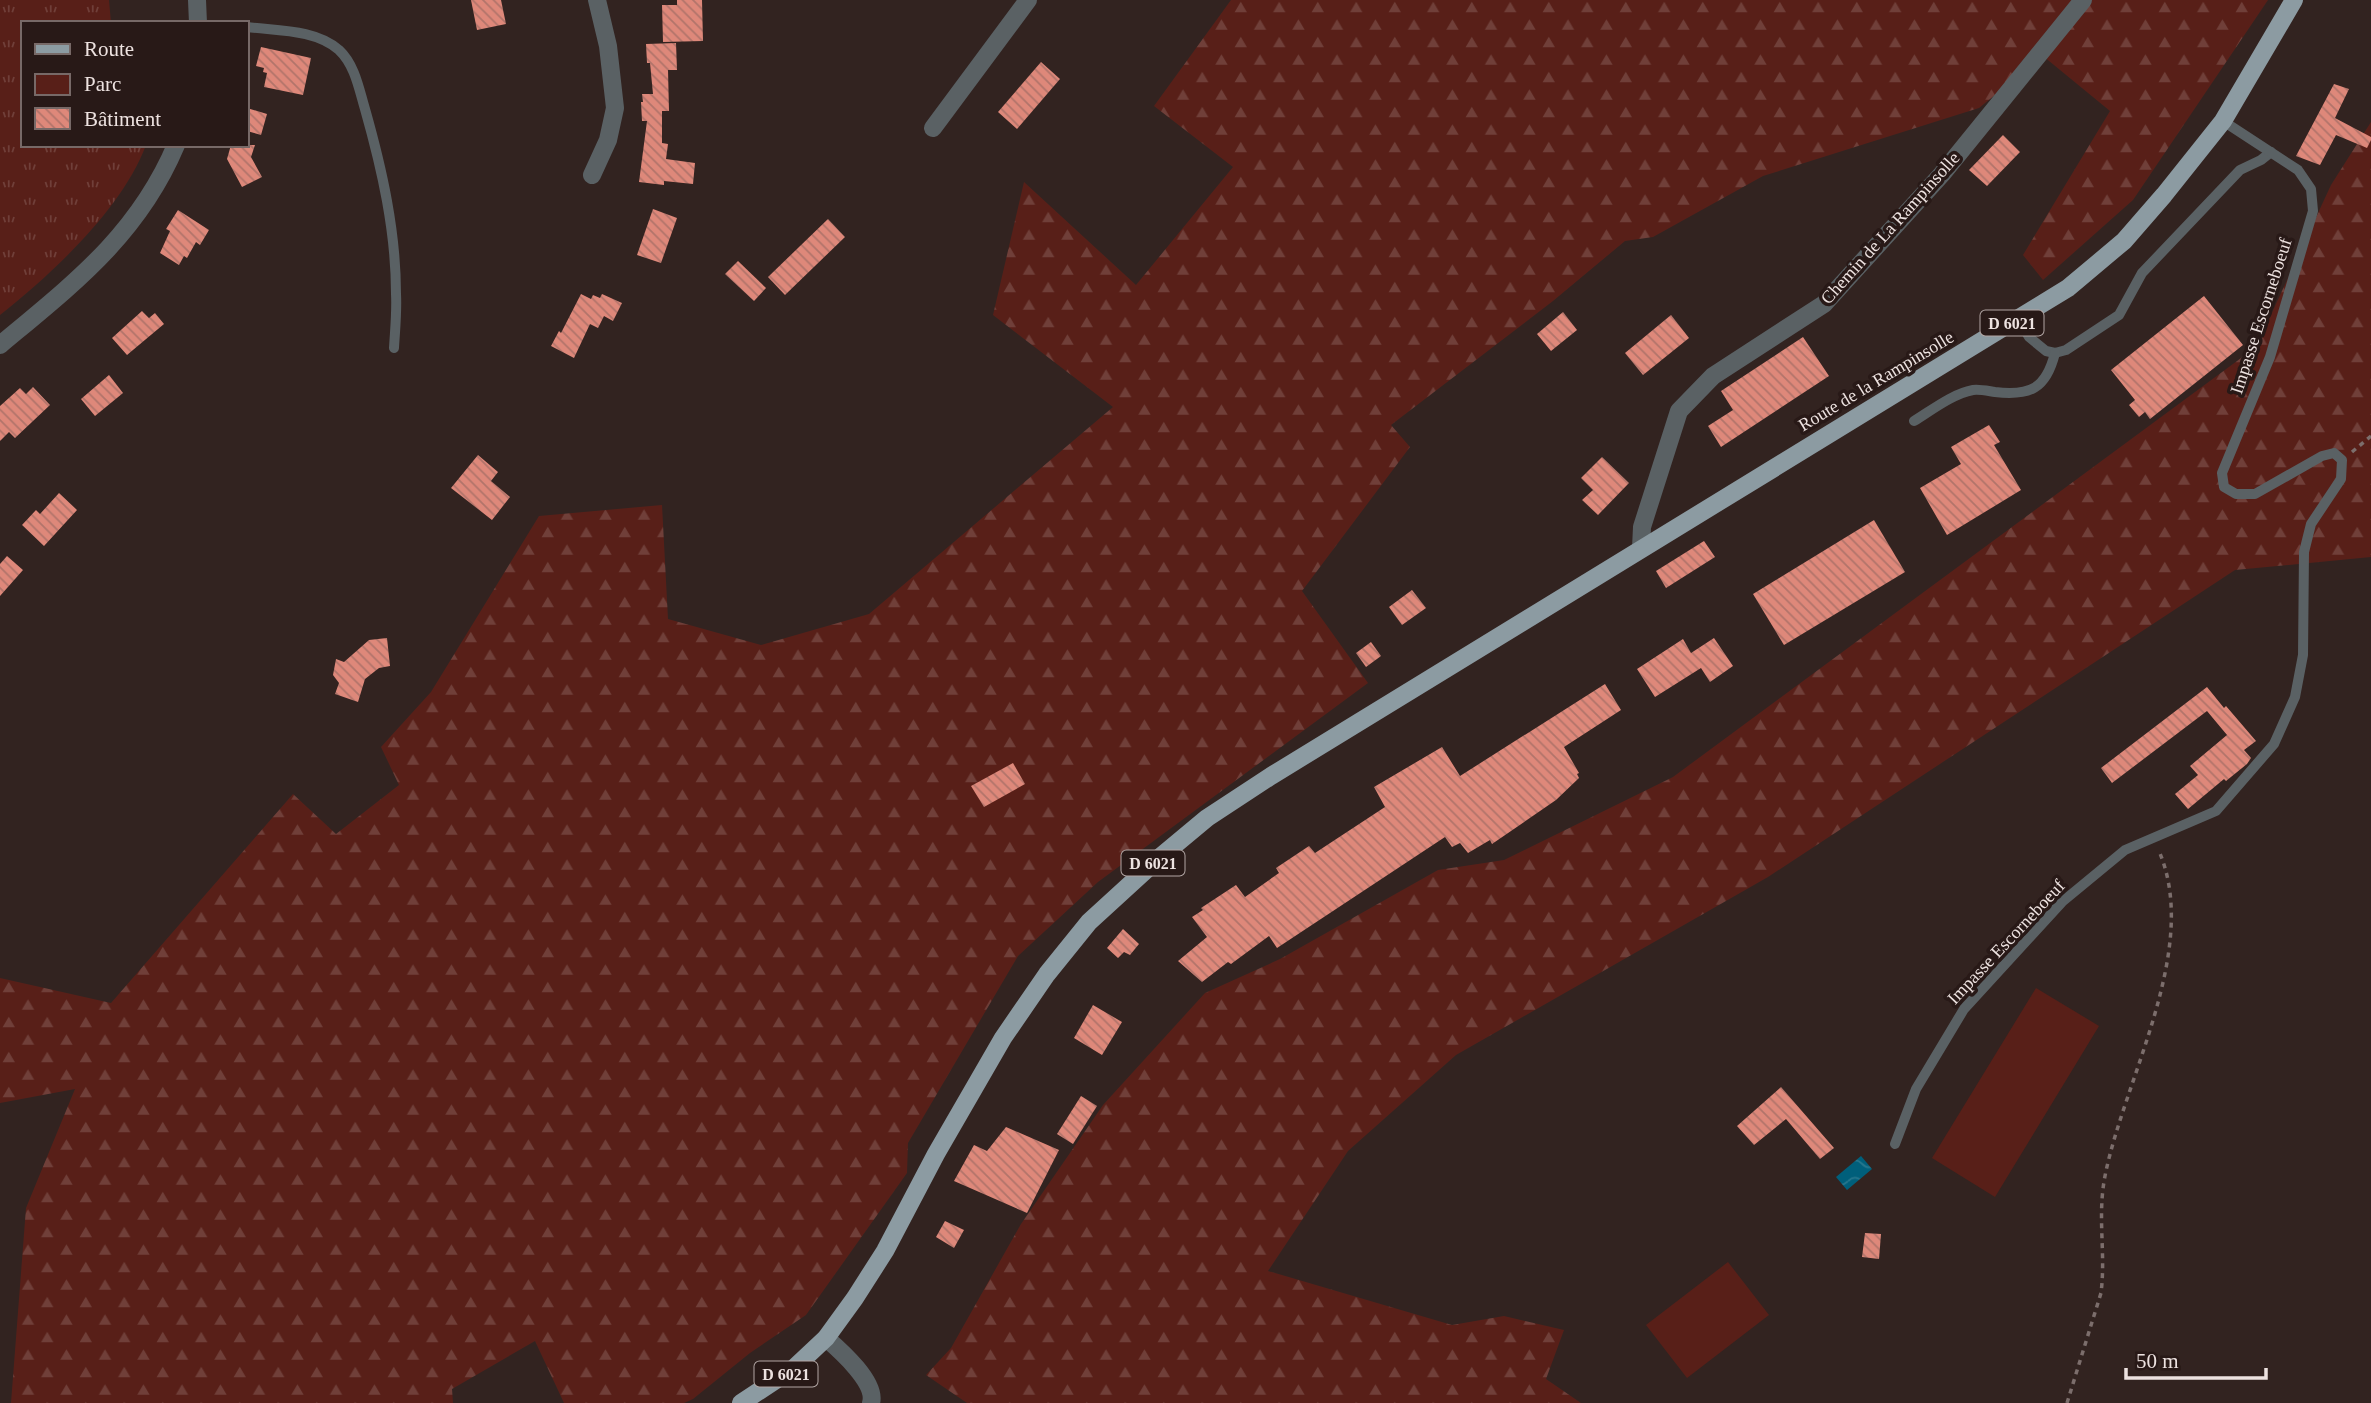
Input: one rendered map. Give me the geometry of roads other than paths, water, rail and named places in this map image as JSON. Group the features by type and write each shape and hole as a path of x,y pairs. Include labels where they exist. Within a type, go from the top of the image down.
{"main road":[{"name":"Route de la Rampinsolle","path":"1641,548 2068,288 2124,241 2223,121 2294,0"},
{"name":"D 6021","path":"741,1403 794,1368 826,1338 885,1251 936,1154 1003,1038 1047,974 1089,922 1207,818 1641,548"}],"street":[{"path":"197,0 202,21"},
{"path":"592,175 608,141 615,108 607,46 597,0"},
{"path":"933,128 1028,0"},
{"name":"Chemin de La Rampinsolle","path":"1641,548 1642,527 1679,411 1713,376 1824,304 1942,174 2083,0"},
{"path":"0,345 89,270 127,229 149,199 175,147"},
{"path":"826,1338 870,1385 873,1395 871,1403"}],"lane":[{"path":"248,27 324,40 341,52 354,73 381,163 390,214 397,293 394,348"},
{"name":"Impasse Escorneboeuf","path":"1895,1144 1916,1089 1964,1009 2062,902 2125,850 2216,811 2274,744 2295,697 2304,655 2304,552 2311,524 2341,478 2342,460 2334,453 2322,456 2255,494 2236,494 2224,487 2222,472 2270,357 2313,211 2311,189 2298,170 2223,121"},
{"path":"2018,319 2029,337 2046,351 2066,351 2119,315 2141,273 2240,170 2271,152"},
{"path":"1914,421 1950,399 1974,390 2013,394 2026,392 2047,377 2055,353"}],"water":[{"path":"1861,1156 1872,1169 1847,1190 1836,1177"}]}
